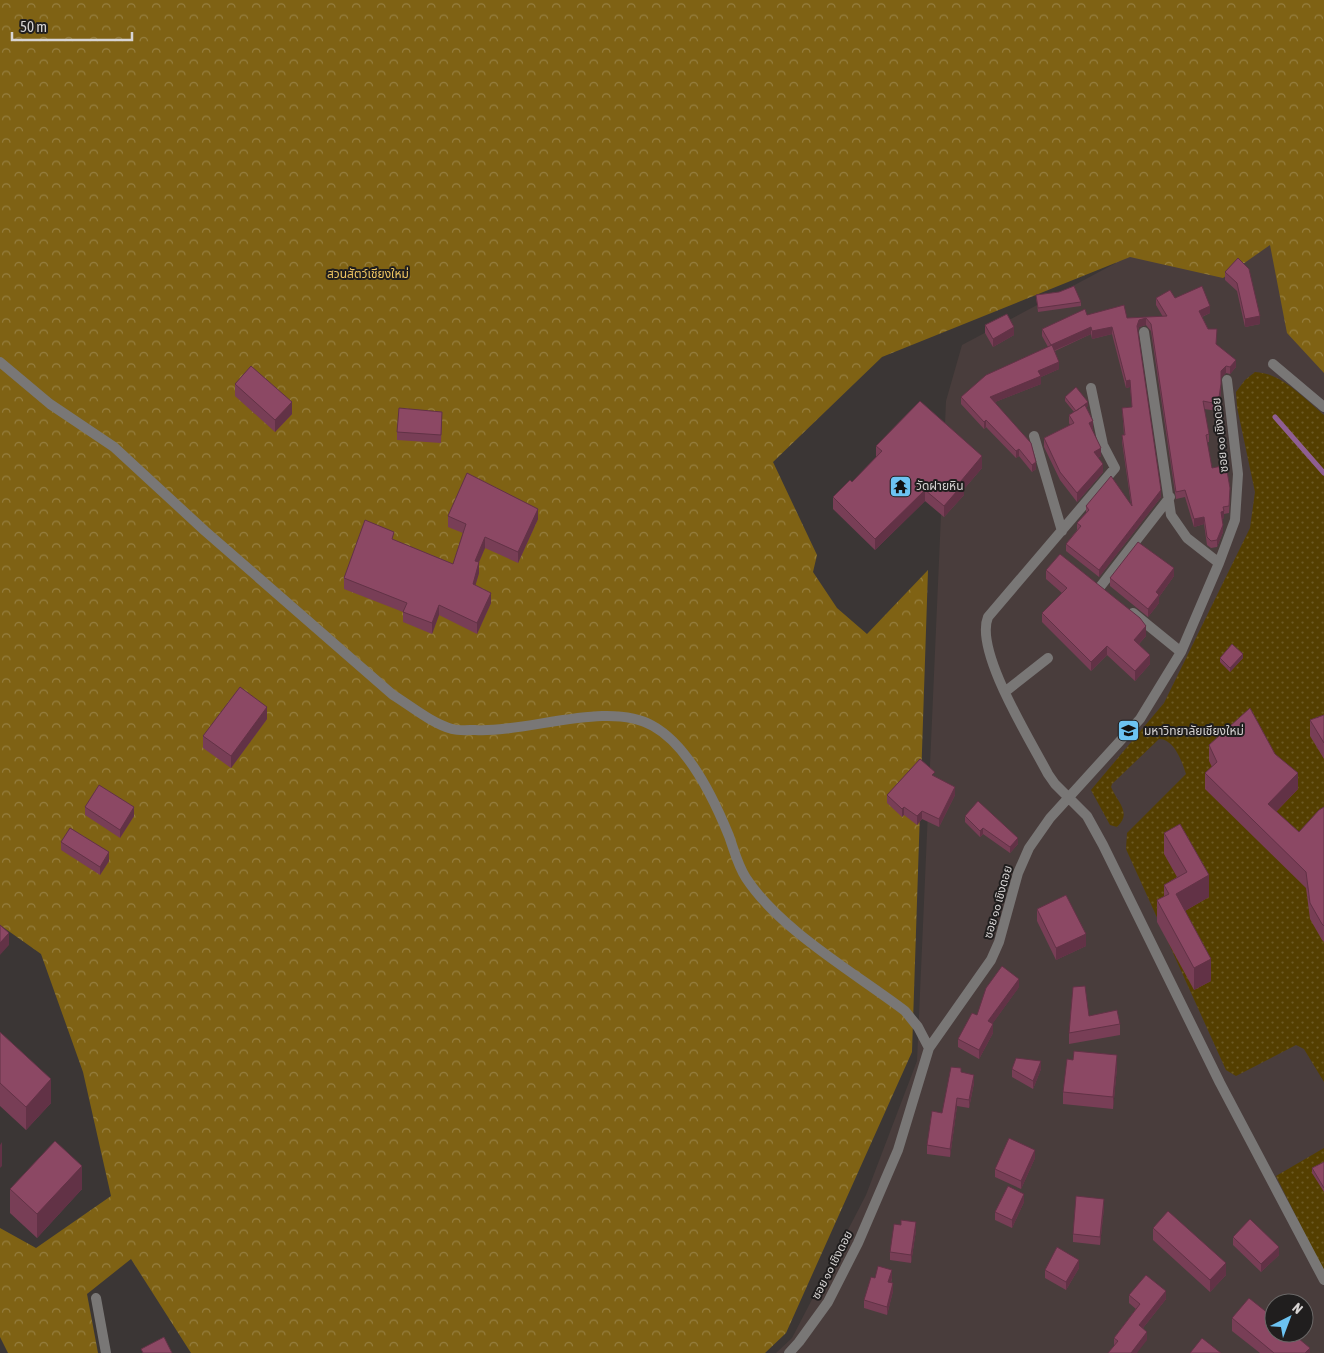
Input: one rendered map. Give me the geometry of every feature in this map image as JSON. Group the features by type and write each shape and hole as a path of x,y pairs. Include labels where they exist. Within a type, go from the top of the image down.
{"street":[{"path":"1144,332 1170,496 1171,515 1178,528 1187,538 1219,563"},
{"path":"0,362 50,404 114,448 205,531 393,695 428,717 452,729 483,731 533,727 612,715 634,717 654,726 673,742 700,776 718,811 746,877 768,905 790,925 905,1011 918,1027 929,1048"},
{"path":"1273,364 1324,406"},
{"name":"ซอย ๑๐ เชิงดอย","path":"789,1353 828,1302 858,1243 898,1150 929,1048 991,960 999,942 1018,873 1029,848 1050,818 1140,719 1180,652 1219,563 1234,520 1238,474 1227,380"},
{"path":"1091,388 1103,445 1115,468 1062,531 1054,550 988,617 985,624 985,638 990,659 1048,774 1068,798 1087,816 1103,845 1220,1082 1324,1280"},
{"path":"1034,436 1062,531"},
{"path":"1100,587 1170,496"},
{"path":"1122,605 1180,652"},
{"path":"1006,691 1048,658"},
{"path":"96,1298 106,1353"}],"shaded area":[{"name":"มหาวิทยาลัยเชียงใหม่","path":"1324,89 1324,1353 776,1353 792,1338 866,1195 917,1061 946,401 962,345 1114,264"},
{"path":"1255,372 1265,373 1283,382 1324,415 1324,1082 1304,1049 1296,1045 1236,1076 1226,1070 1126,849 1127,833 1186,774 1177,752 1169,743 1159,739 1112,784 1111,787 1124,812 1121,822 1117,827 1110,825 1091,790 1164,703 1250,528 1255,492 1237,407 1236,392 1245,380"},
{"path":"1324,1148 1324,1272 1276,1176"}],"green space":[{"name":"สวนสัตว์เชียงใหม่","path":"0,0 1324,0 1324,373 1287,333 1270,245 1223,278 1130,257 882,357 773,462 817,555 813,572 837,608 867,634 928,570 912,1052 786,1333 765,1353 191,1353 131,1259 87,1294 98,1353 8,1353 0,1337 0,1228 36,1248 111,1196 83,1072 41,954 0,925"}],"building":[{"path":"1238,258 1249,269 1260,316 1245,319 1237,283 1225,272"},
{"path":"1074,286 1081,302 1038,308 1036,295 1059,292"},
{"path":"1202,286 1210,306 1199,311 1208,329 1217,329 1216,344 1236,360 1230,367 1226,366 1221,371 1218,404 1203,401 1209,434 1206,435 1212,468 1226,465 1230,488 1229,506 1223,507 1224,511 1221,512 1223,525 1217,540 1211,541 1207,537 1204,517 1194,519 1185,490 1176,492 1151,324 1146,318 1139,320 1137,326 1161,490 1099,570 1066,544 1081,526 1077,523 1089,510 1086,506 1111,476 1132,506 1122,435 1125,435 1122,408 1132,407 1130,380 1126,381 1112,327 1092,331 1091,327 1051,345 1042,329 1085,309 1087,315 1124,305 1127,318 1167,316 1156,298 1170,290 1175,298"},
{"path":"1007,314 1014,327 993,339 985,325"},
{"path":"1052,345 1059,362 1038,371 1041,376 990,397 1031,443 1036,462 1032,465 1019,449 1016,451 986,420 984,422 961,397 986,375"},
{"path":"251,366 292,402 275,420 235,384"},
{"path":"1076,387 1088,402 1076,411 1065,397"},
{"path":"920,401 982,456 961,481 964,483 944,506 925,490 875,539 833,497 850,480 852,482 882,451 876,446"},
{"path":"1085,405 1093,421 1089,423 1101,448 1094,452 1103,464 1077,493 1060,472 1044,438 1074,423 1069,415"},
{"path":"399,408 442,412 441,435 397,432"},
{"path":"467,473 538,509 518,552 485,537 475,561 479,562 473,584 491,593 477,623 439,605 432,623 403,612 407,603 344,578 365,520 394,532 392,539 453,564 466,524 448,516"},
{"path":"1138,542 1174,568 1156,592 1159,595 1148,609 1110,578"},
{"path":"1060,554 1140,618 1146,626 1134,640 1150,655 1135,671 1107,646 1091,662 1042,613 1067,588 1046,570"},
{"path":"1232,644 1243,654 1230,668 1220,658"},
{"path":"240,687 267,707 231,756 203,736"},
{"path":"1250,708 1275,754 1298,773 1268,804 1299,832 1324,807 1324,926 1310,903 1306,872 1205,773 1217,762 1209,745"},
{"path":"1324,715 1324,743 1310,720"},
{"path":"920,759 935,772 932,775 955,787 939,819 922,811 917,816 904,807 902,809 887,795"},
{"path":"99,785 134,807 120,830 85,807"},
{"path":"978,801 1018,838 1010,847 983,828 980,831 965,816"},
{"path":"1180,824 1209,875 1176,894 1211,959 1194,968 1157,900 1169,894 1164,885 1187,872 1164,833"},
{"path":"70,828 109,852 100,867 61,842"},
{"path":"1066,895 1086,934 1056,948 1037,909"},
{"path":"0,925 9,933 0,943"},
{"path":"1002,966 1019,979 988,1021 993,1024 979,1050 958,1039 972,1013 977,1015 986,988"},
{"path":"1085,986 1089,1016 1117,1010 1120,1024 1069,1033 1073,987"},
{"path":"0,1032 51,1079 26,1107 0,1083"},
{"path":"1074,1051 1117,1055 1113,1097 1063,1092 1067,1059 1073,1060"},
{"path":"1016,1058 1041,1061 1033,1081 1012,1069"},
{"path":"951,1067 961,1068 961,1072 974,1075 969,1100 957,1098 950,1149 927,1145 932,1111 942,1113"},
{"path":"1009,1138 1035,1150 1021,1181 995,1169"},
{"path":"55,1141 82,1166 37,1214 10,1189"},
{"path":"1324,1162 1324,1188 1312,1168"},
{"path":"1008,1186 1024,1194 1012,1220 995,1212"},
{"path":"1076,1196 1104,1199 1100,1237 1073,1234"},
{"path":"1168,1211 1226,1263 1210,1280 1153,1228"},
{"path":"1250,1219 1279,1247 1261,1264 1233,1237"},
{"path":"901,1220 916,1222 911,1255 890,1252 894,1224 901,1225"},
{"path":"1057,1247 1079,1260 1066,1282 1045,1270"},
{"path":"878,1266 892,1270 888,1282 893,1283 887,1307 864,1300 871,1277 875,1278"},
{"path":"1146,1275 1166,1291 1139,1325 1147,1332 1131,1353 1108,1353 1118,1341 1114,1338 1140,1304 1129,1295"},
{"path":"1249,1298 1264,1310 1264,1343 1304,1343 1310,1348 1305,1353 1274,1353 1232,1318"},
{"path":"164,1337 172,1353 143,1353 141,1349"},
{"path":"1202,1338 1221,1353 1190,1353"}],"waterway":[{"path":"1275,417 1324,473"}],"place":[{"name":"วัดฝายหิน","path":"900,486"},
{"name":"มหาวิทยาลัยเชียงใหม่","path":"1128,731"}]}
